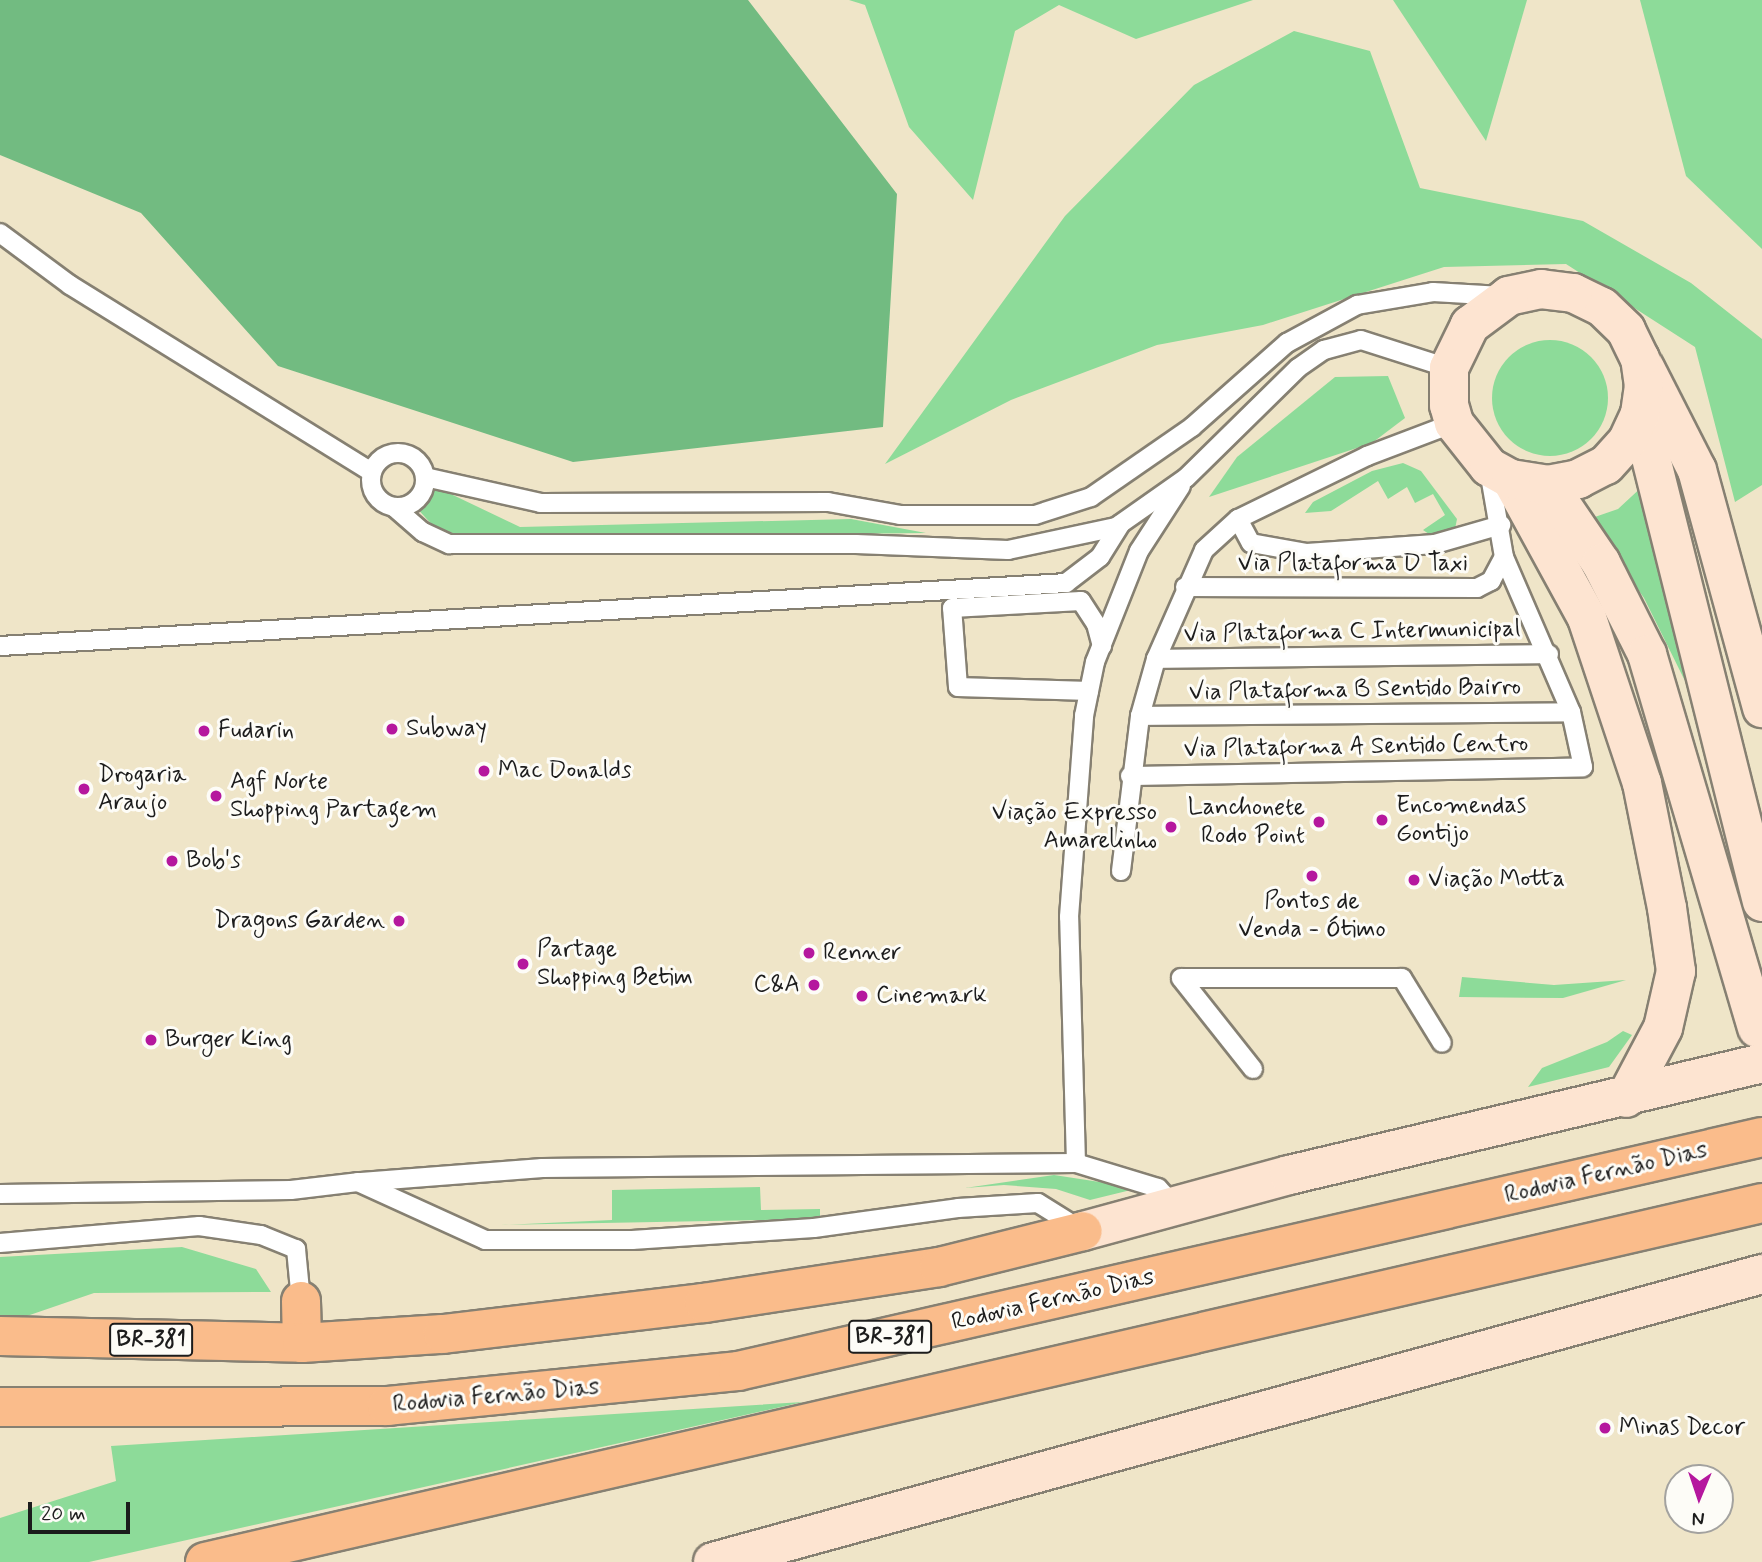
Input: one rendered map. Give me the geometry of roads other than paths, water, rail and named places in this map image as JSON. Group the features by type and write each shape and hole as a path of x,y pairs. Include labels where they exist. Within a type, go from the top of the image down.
{"highway":[{"name":"Rodovia Fernão Dias","path":"0,1407 387,1406 738,1371 1762,1137"},
{"path":"205,1562 1762,1203"},
{"name":"BR-381","path":"0,1336 302,1343 443,1334 704,1303 939,1267 1083,1231"},
{"path":"301,1301 302,1343"}],"main road":[{"path":"1626,1098 1662,1028 1676,971 1667,908 1642,783 1587,618 1500,473 1454,423 1448,396 1449,368 1470,325 1509,296 1551,290 1573,293 1602,307 1626,330 1698,470 1762,708"},
{"path":"1500,473 1548,485 1578,480 1606,465 1627,442 1640,414 1644,387 1640,359"},
{"path":"1640,414 1762,902"},
{"path":"1548,485 1601,563 1647,654 1683,763 1759,1045"},
{"name":"BR-381","path":"1083,1231 1174,1205 1626,1098 1759,1045"},
{"path":"713,1562 1762,1275"}],"lane":[{"path":"0,233 70,285 372,472"},
{"path":"425,477 541,503 828,502 900,515 1035,515 1091,497 1192,427 1287,343 1357,305 1433,292 1509,296"},
{"path":"394,507 417,500 425,477 418,460 401,453 383,457 372,472 373,490 423,532 449,544 511,547 856,544 1008,550 1060,542 1121,524 1186,478 1298,368 1324,351 1361,340 1449,368"},
{"path":"1121,871 1130,776 1140,716 1156,659 1185,587 1204,550 1238,520 1367,456 1454,423"},
{"path":"1500,473 1504,557 1549,654 1571,712"},
{"path":"1076,1163 1069,917 1089,691 1102,646 1139,551 1186,478"},
{"path":"1238,520 1251,542 1307,554 1435,544 1501,525"},
{"path":"0,646 1066,583 1100,557 1121,524"},
{"name":"Via Plataforma D Taxi","path":"1185,587 1477,588 1491,581 1504,557"},
{"path":"1089,691 958,687 952,608 1081,601 1096,624 1102,646"},
{"name":"Via Plataforma C Intermunicipal","path":"1156,659 1549,654"},
{"name":"Via Plataforma B Sentido Bairro","path":"1140,716 1571,712"},
{"name":"Via Plataforma A Sentido Centro","path":"1130,776 1583,767 1571,712"},
{"path":"1253,1069 1181,978 1402,978 1442,1043"},
{"path":"0,1194 291,1190 358,1182 542,1168 1076,1163 1158,1188 1174,1205"},
{"path":"358,1182 485,1240 632,1240 790,1230 958,1208 1038,1203 1083,1231"},
{"path":"0,1243 199,1226 261,1235 296,1249 301,1301"}],"place":[{"name":"Subway","path":"392,729"},
{"name":"Fudarin","path":"204,731"},
{"name":"Mac Donalds","path":"484,771"},
{"name":"Drogaria Araujo","path":"84,789"},
{"name":"Agf Norte Shopping Partagem","path":"216,796"},
{"name":"Encomendas Gontijo","path":"1382,820"},
{"name":"Lanchonete Rodo Point","path":"1319,822"},
{"name":"Viação Expresso Amarelinho","path":"1171,827"},
{"name":"Bob's","path":"172,861"},
{"name":"Pontos de Venda - Ótimo","path":"1312,876"},
{"name":"Viação Motta","path":"1414,880"},
{"name":"Dragons Garden","path":"399,921"},
{"name":"Renner","path":"809,953"},
{"name":"Partage Shopping Betim","path":"523,964"},
{"name":"C&A","path":"814,985"},
{"name":"Cinemark","path":"862,996"},
{"name":"Burger King","path":"151,1040"},
{"name":"Minas Decor","path":"1605,1428"}]}
